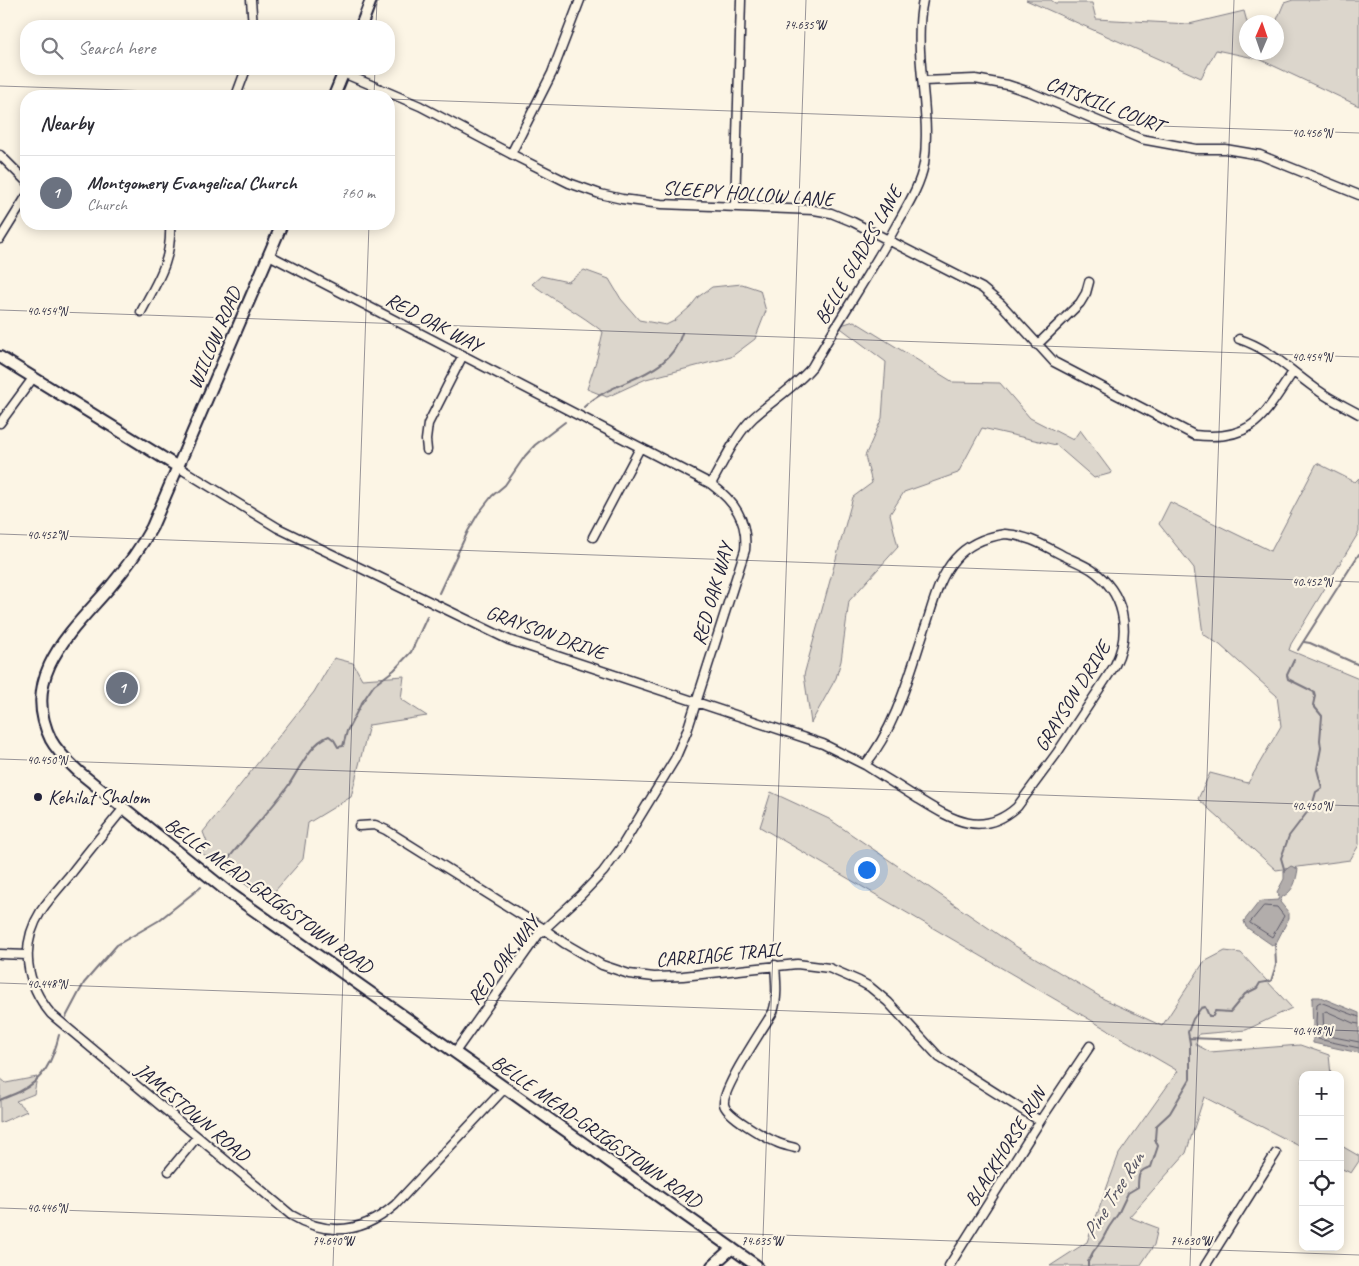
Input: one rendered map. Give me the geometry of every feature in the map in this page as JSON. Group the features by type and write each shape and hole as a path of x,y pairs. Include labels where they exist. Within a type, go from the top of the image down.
{"street":[{"path":"251,0 253,20"},
{"path":"364,20 372,0"},
{"path":"511,154 552,73 580,0"},
{"path":"736,206 742,0"},
{"name":"BELLE GLADES LANE","path":"711,484 742,430 752,418 799,382 812,367 889,240 914,194 924,165 926,127 920,31 923,0"},
{"path":"238,90 244,75"},
{"path":"336,90 340,75"},
{"name":"SLEEPY HOLLOW LANE","path":"352,75 385,90"},
{"name":"CATSKILL COURT","path":"923,81 975,79 1008,85 1032,93 1141,139 1196,149 1225,149 1260,155 1359,196"},
{"name":"SLEEPY HOLLOW LANE","path":"395,95 569,183 622,199 661,204 814,210 831,213 853,222 982,288 1000,304 1054,362 1194,435 1228,436 1251,426 1262,418 1293,372"},
{"path":"0,155 20,175"},
{"path":"0,238 20,206"},
{"path":"140,312 165,267 170,247 170,230"},
{"name":"WILLOW ROAD","path":"178,467 279,230"},
{"name":"RED OAK WAY","path":"269,255 711,484 721,491 737,508 743,524 745,543 732,594 687,731 675,759 620,850 603,872 580,896 544,928 455,1052"},
{"path":"1037,345 1080,303 1086,293 1089,282"},
{"path":"1238,339 1271,353 1320,392 1359,414"},
{"path":"427,450 428,424 463,355"},
{"path":"0,357 178,467"},
{"path":"0,423 34,378"},
{"path":"593,537 640,448"},
{"name":"GRAYSON DRIVE","path":"178,467 278,528 509,640 823,744 865,765 944,815 964,823 990,823 1017,807 1057,752 1120,656 1125,626 1120,600 1114,591 1092,570 1033,540 1005,534 978,541 965,549 948,567 938,587 898,710 877,750 865,765"},
{"name":"BELLE MEAD-GRIGGSTOWN ROAD","path":"178,467 152,527 139,550 56,651 48,668 43,683 43,713 51,740 60,753 78,772 215,882 757,1266"},
{"name":"JAMESTOWN ROAD","path":"123,809 41,912 31,932 27,955 29,973 38,998 51,1014 290,1215 300,1221 322,1228 343,1229 355,1228 377,1219 395,1205 505,1088"},
{"name":"CARRIAGE TRAIL","path":"360,826 375,826 386,830 544,928 564,943 602,965 630,974 654,977 683,976 797,964 828,968 865,984 888,1002 939,1057 1040,1121"},
{"path":"0,954 27,955"},
{"path":"775,965 776,997 773,1012 732,1082 724,1104 728,1112 762,1135 777,1143 794,1148"},
{"name":"BLACKHORSE RUN","path":"949,1266 1040,1121 1090,1046"},
{"path":"169,1171 197,1137"},
{"path":"1205,1266 1276,1154"},
{"path":"712,1266 732,1248"}],"shaded area":[{"path":"1026,0 1051,0 1055,3 1092,3 1096,19 1189,24 1244,11 1245,15 1239,15 1239,55 1216,50 1201,78"},
{"path":"1293,0 1359,0 1359,106 1261,60 1284,60 1284,15 1279,15 1284,3"},
{"path":"584,270 609,279 621,299 639,320 666,325 674,321 698,297 712,287 742,284 760,290 766,311 755,339 731,357 646,379 607,397 587,389 603,332 532,284 541,276 568,282"},
{"path":"854,321 953,382 1000,383 1030,418 1073,440 1080,430 1112,473 1094,478 1056,445 982,428 958,473 904,492 890,514 898,547 849,601 841,661 836,678 811,723 804,675 853,497 872,483 865,456 882,418 886,362 838,326"},
{"path":"1317,463 1355,482 1359,478 1359,532 1289,650 1359,679 1359,845 1350,860 1276,870 1198,799 1210,773 1248,783 1281,726 1277,696 1220,645 1203,634 1194,568 1159,524 1170,502 1271,551"},
{"path":"334,658 353,663 362,679 404,676 401,699 427,716 369,725 351,797 308,823 303,859 274,892 260,895 202,853 208,845 203,832 314,692"},
{"path":"771,792 829,819 1012,944 1104,999 1162,1026 1204,962 1225,951 1241,953 1292,1008 1246,1030 1199,1034 1195,1044 1210,1052 1300,1045 1329,1055 1331,1071 1299,1071 1299,1146 1204,1097 1186,1153 1129,1217 1158,1228 1154,1245 1140,1266 1050,1266 1087,1242 1119,1154 1178,1071 760,827"},
{"path":"37,1077 34,1094 16,1101 27,1111 0,1123 0,1078 6,1083"},
{"path":"1344,1147 1359,1156 1359,1161 1351,1173 1344,1170"}],"water":[{"path":"1291,866 1298,869 1295,882 1292,889 1282,897 1280,902 1289,913 1289,918 1275,945 1272,945 1246,927 1244,921 1259,902 1278,900 1279,895 1277,892 1284,879 1284,871"},
{"path":"1313,997 1320,997 1359,1013 1359,1053 1313,1043"}],"waterway":[{"path":"584,407 596,397 653,369 665,360 675,348 682,333"},
{"path":"439,593 478,514 492,496 505,485 535,445 565,422"},
{"path":"1298,650 1359,554"},
{"path":"229,858 288,786 316,745 329,736 338,747 343,746 347,731 361,704 374,685 394,670 411,652 427,617"},
{"path":"1304,642 1359,665"},
{"path":"1285,872 1281,858 1289,836 1312,806 1316,792 1322,788 1317,769 1321,748 1322,716 1313,705 1314,692 1288,679 1287,675 1294,660"},
{"path":"66,1017 84,983 117,945 158,921 201,887"},
{"name":"Pine Tree Run","path":"1088,1266 1093,1252 1118,1214 1128,1193 1138,1187 1141,1172 1151,1167 1158,1146 1155,1139 1156,1126 1170,1113 1190,1079 1190,1043 1188,1032 1193,1019 1201,1008 1205,1007 1209,1016 1213,1016 1215,1011 1230,1012 1245,994 1257,988 1260,983 1271,981 1276,965 1275,943"},
{"path":"0,1100 17,1093 35,1082 50,1061 59,1035"},
{"path":"1189,1038 1243,1040"}],"place":[{"name":"Montgomery Evangelical Church","path":"122,688"},
{"name":"Kehilat Shalom","path":"38,797"}]}
